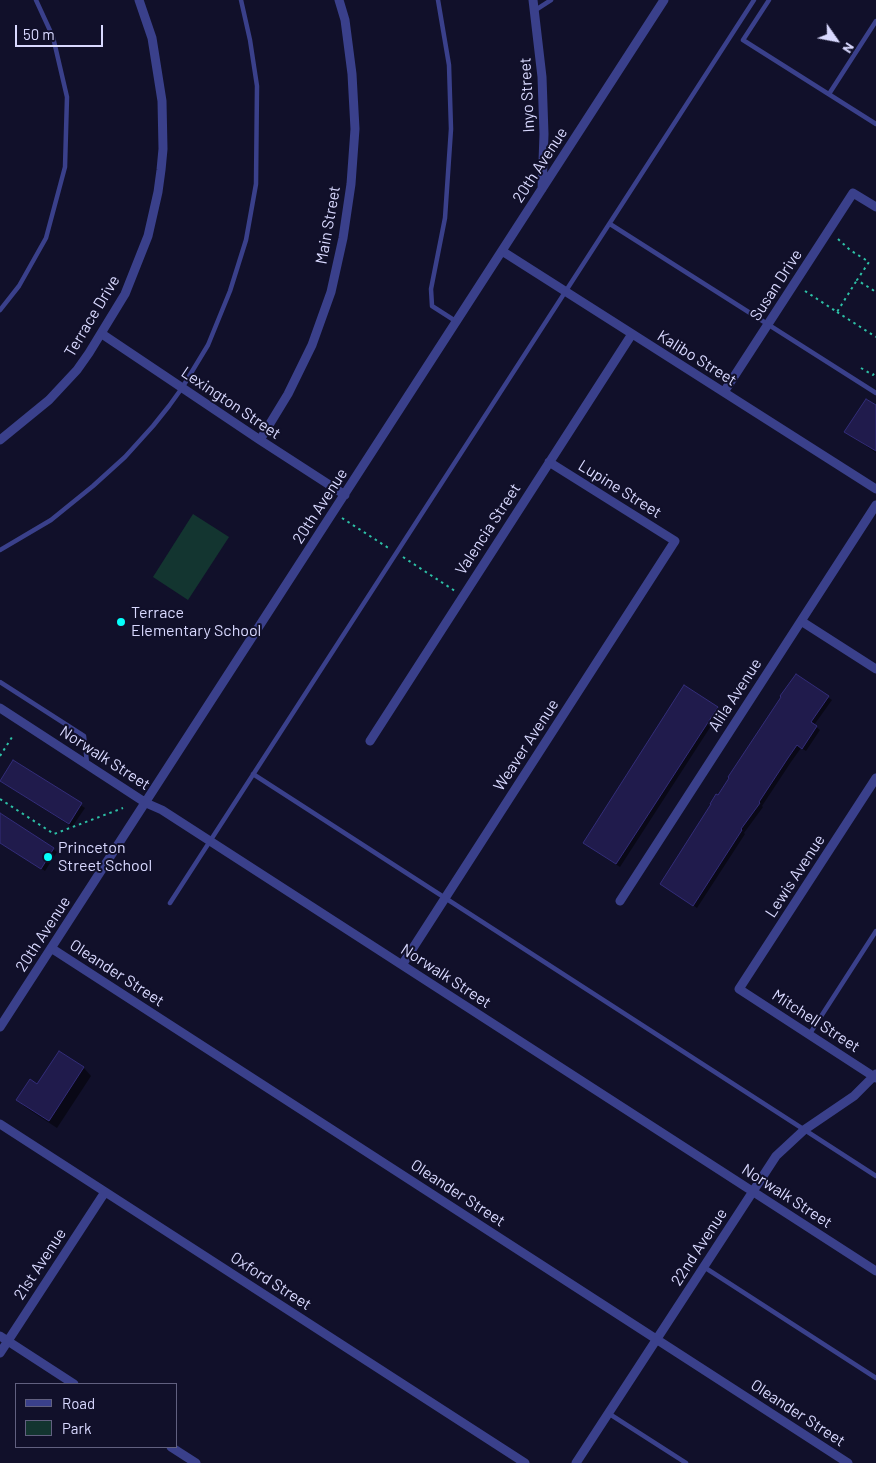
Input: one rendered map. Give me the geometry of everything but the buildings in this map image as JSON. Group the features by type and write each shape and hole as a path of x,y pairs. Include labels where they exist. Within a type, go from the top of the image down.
{"street":[{"name":"Terrace Drive","path":"0,440 54,395 77,370 102,334 125,294 141,257 154,212 163,149 162,101 152,38 139,0"},
{"name":"Main Street","path":"260,440 288,394 312,345 331,292 343,238 351,184 355,129 352,74 339,0"},
{"name":"Inyo Street","path":"532,0 543,87 542,190"},
{"name":"20th Avenue","path":"0,1027 664,0"},
{"name":"Susan Drive","path":"724,392 853,193 876,207"},
{"name":"Kalibo Street","path":"502,251 876,489"},
{"name":"Lexington Street","path":"102,334 345,495"},
{"name":"Valencia Street","path":"370,741 632,334"},
{"name":"Lupine Street","path":"549,462 675,541"},
{"name":"Alila Avenue","path":"620,901 876,505"},
{"name":"Weaver Avenue","path":"402,965 675,541"},
{"path":"801,621 876,669"},
{"name":"Norwalk Street","path":"0,708 146,803 162,810 876,1271"},
{"name":"Lewis Avenue","path":"739,989 876,778"},
{"name":"Oleander Street","path":"51,948 848,1463"},
{"name":"Mitchell Street","path":"739,989 808,1035 875,1076"},
{"name":"22nd Avenue","path":"576,1463 776,1156 804,1130 854,1096 875,1076"},
{"name":"Oxford Street","path":"0,1124 525,1463"},
{"name":"21st Avenue","path":"0,1353 4,1339 105,1192"},
{"path":"4,1339 72,1383"},
{"path":"173,1448 196,1463"}],"lane":[{"path":"0,310 20,286 46,238 65,167 67,97 53,37 36,0"},
{"path":"0,550 51,520 109,472 153,426 182,388 208,345 230,291 246,240 256,184 256,86 250,40 241,0"},
{"path":"438,0 449,65 451,129 444,218 431,289 432,306 456,322"},
{"path":"534,11 552,0"},
{"path":"170,903 754,0"},
{"path":"769,0 743,40 876,124"},
{"path":"829,94 876,21"},
{"path":"610,224 876,393"},
{"path":"0,682 84,736 87,764"},
{"path":"253,774 876,1176"},
{"path":"808,1035 876,931"},
{"path":"704,1266 876,1378"},
{"path":"608,1413 686,1463"}],"path":[{"path":"837,312 869,262 850,250 838,239"},
{"path":"858,280 876,292"},
{"path":"805,291 876,337"},
{"path":"861,368 873,375 876,370"},
{"path":"0,756 14,734"},
{"path":"0,799 54,834 123,808"}],"green space":[{"path":"193,514 229,537 188,600 153,577"}],"place":[{"name":"Terrace Elementary School","path":"121,622"},
{"name":"Princeton Street School","path":"48,857"}]}
